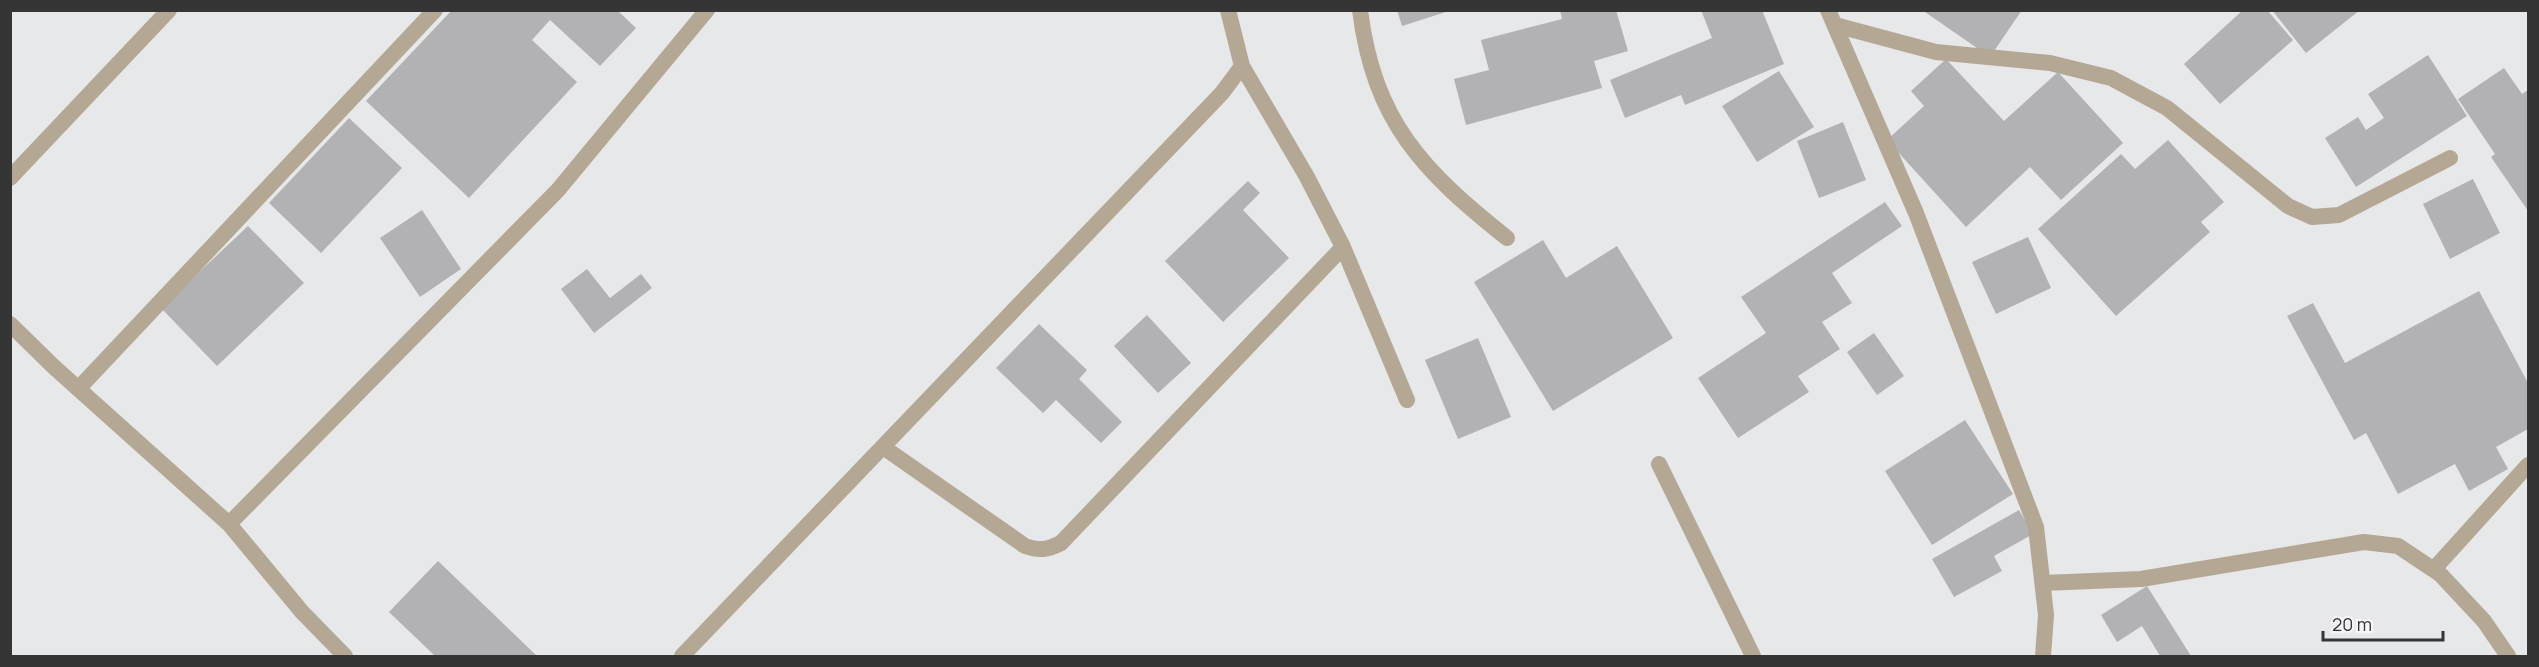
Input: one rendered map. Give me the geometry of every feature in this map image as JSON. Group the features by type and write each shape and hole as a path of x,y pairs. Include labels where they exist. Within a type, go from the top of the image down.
{"street":[{"path":"10,178 169,10"},
{"path":"78,389 435,10"},
{"path":"229,524 558,190 706,10"},
{"path":"1228,10 1242,66 1307,177 1343,248 1407,400"},
{"path":"1360,10 1364,40 1385,106 1405,139 1428,170 1507,238"},
{"path":"1832,18 1936,52 2050,63 2111,78 2167,108 2288,206 2312,217 2339,215 2450,158"},
{"path":"1832,18 1916,213 2036,527 2046,615 2043,657"},
{"path":"682,657 1222,93 1242,66"},
{"path":"883,447 1025,546 1038,551 1049,549 1061,543 1343,248"},
{"path":"10,324 78,389 229,524 302,612 345,657"},
{"path":"1659,464 1754,657"},
{"path":"2434,569 2529,465"},
{"path":"2043,583 2141,579 2364,542 2398,546 2434,569 2484,621 2508,657"}],"building":[{"path":"452,10 617,10 636,28 600,66 550,20 532,40 577,82 469,198 366,101"},
{"path":"1397,10 1449,10 1449,11 1402,26"},
{"path":"1560,10 1616,10 1628,51 1594,61 1602,88 1466,125 1454,79 1489,70 1481,40 1562,19"},
{"path":"1701,10 1762,10 1784,64 1685,105 1681,95 1625,118 1610,80 1712,38"},
{"path":"1922,10 2022,10 1990,57"},
{"path":"2243,10 2267,10 2293,40 2220,104 2184,64"},
{"path":"2272,10 2360,10 2306,53"},
{"path":"2428,55 2467,116 2356,187 2325,138 2358,117 2366,130 2384,118 2368,94"},
{"path":"1946,59 2004,121 2058,72 2123,143 2061,200 2030,167 1966,227 1887,140 1924,106 1911,91"},
{"path":"2504,68 2522,94 2528,90 2528,211 2491,157 2495,154 2458,99"},
{"path":"1779,71 1814,127 1757,162 1722,106"},
{"path":"349,118 402,168 321,253 269,203"},
{"path":"1843,122 1866,180 1819,198 1797,141"},
{"path":"2168,140 2224,202 2201,222 2210,232 2116,316 2038,229 2121,154 2135,169"},
{"path":"2473,179 2500,233 2450,259 2423,204"},
{"path":"1248,181 1260,193 1243,210 1289,258 1223,322 1165,261"},
{"path":"1885,202 1902,226 1832,273 1852,303 1822,322 1840,349 1798,376 1809,392 1738,438 1698,378 1766,333 1741,297"},
{"path":"422,210 461,269 420,297 380,238"},
{"path":"248,226 304,283 217,366 161,308"},
{"path":"2028,237 2051,288 1996,314 1972,262"},
{"path":"1543,240 1566,278 1617,246 1673,338 1553,411 1474,282"},
{"path":"587,269 610,298 641,274 652,288 594,333 561,289"},
{"path":"2479,291 2528,383 2528,429 2496,447 2508,469 2469,491 2455,464 2398,494 2366,433 2354,440 2287,316 2313,303 2345,363"},
{"path":"1147,315 1191,363 1158,393 1114,346"},
{"path":"1039,324 1087,370 1079,379 1122,422 1101,443 1056,400 1043,413 996,368"},
{"path":"1874,333 1904,376 1877,395 1847,352"},
{"path":"1478,338 1511,417 1458,439 1425,360"},
{"path":"1965,420 2013,494 1932,545 1885,471"},
{"path":"2019,510 2033,534 1994,556 2002,571 1954,597 1932,559"},
{"path":"438,561 537,656 435,656 389,612"},
{"path":"2147,586 2191,656 2160,656 2142,626 2117,642 2101,615"}]}
